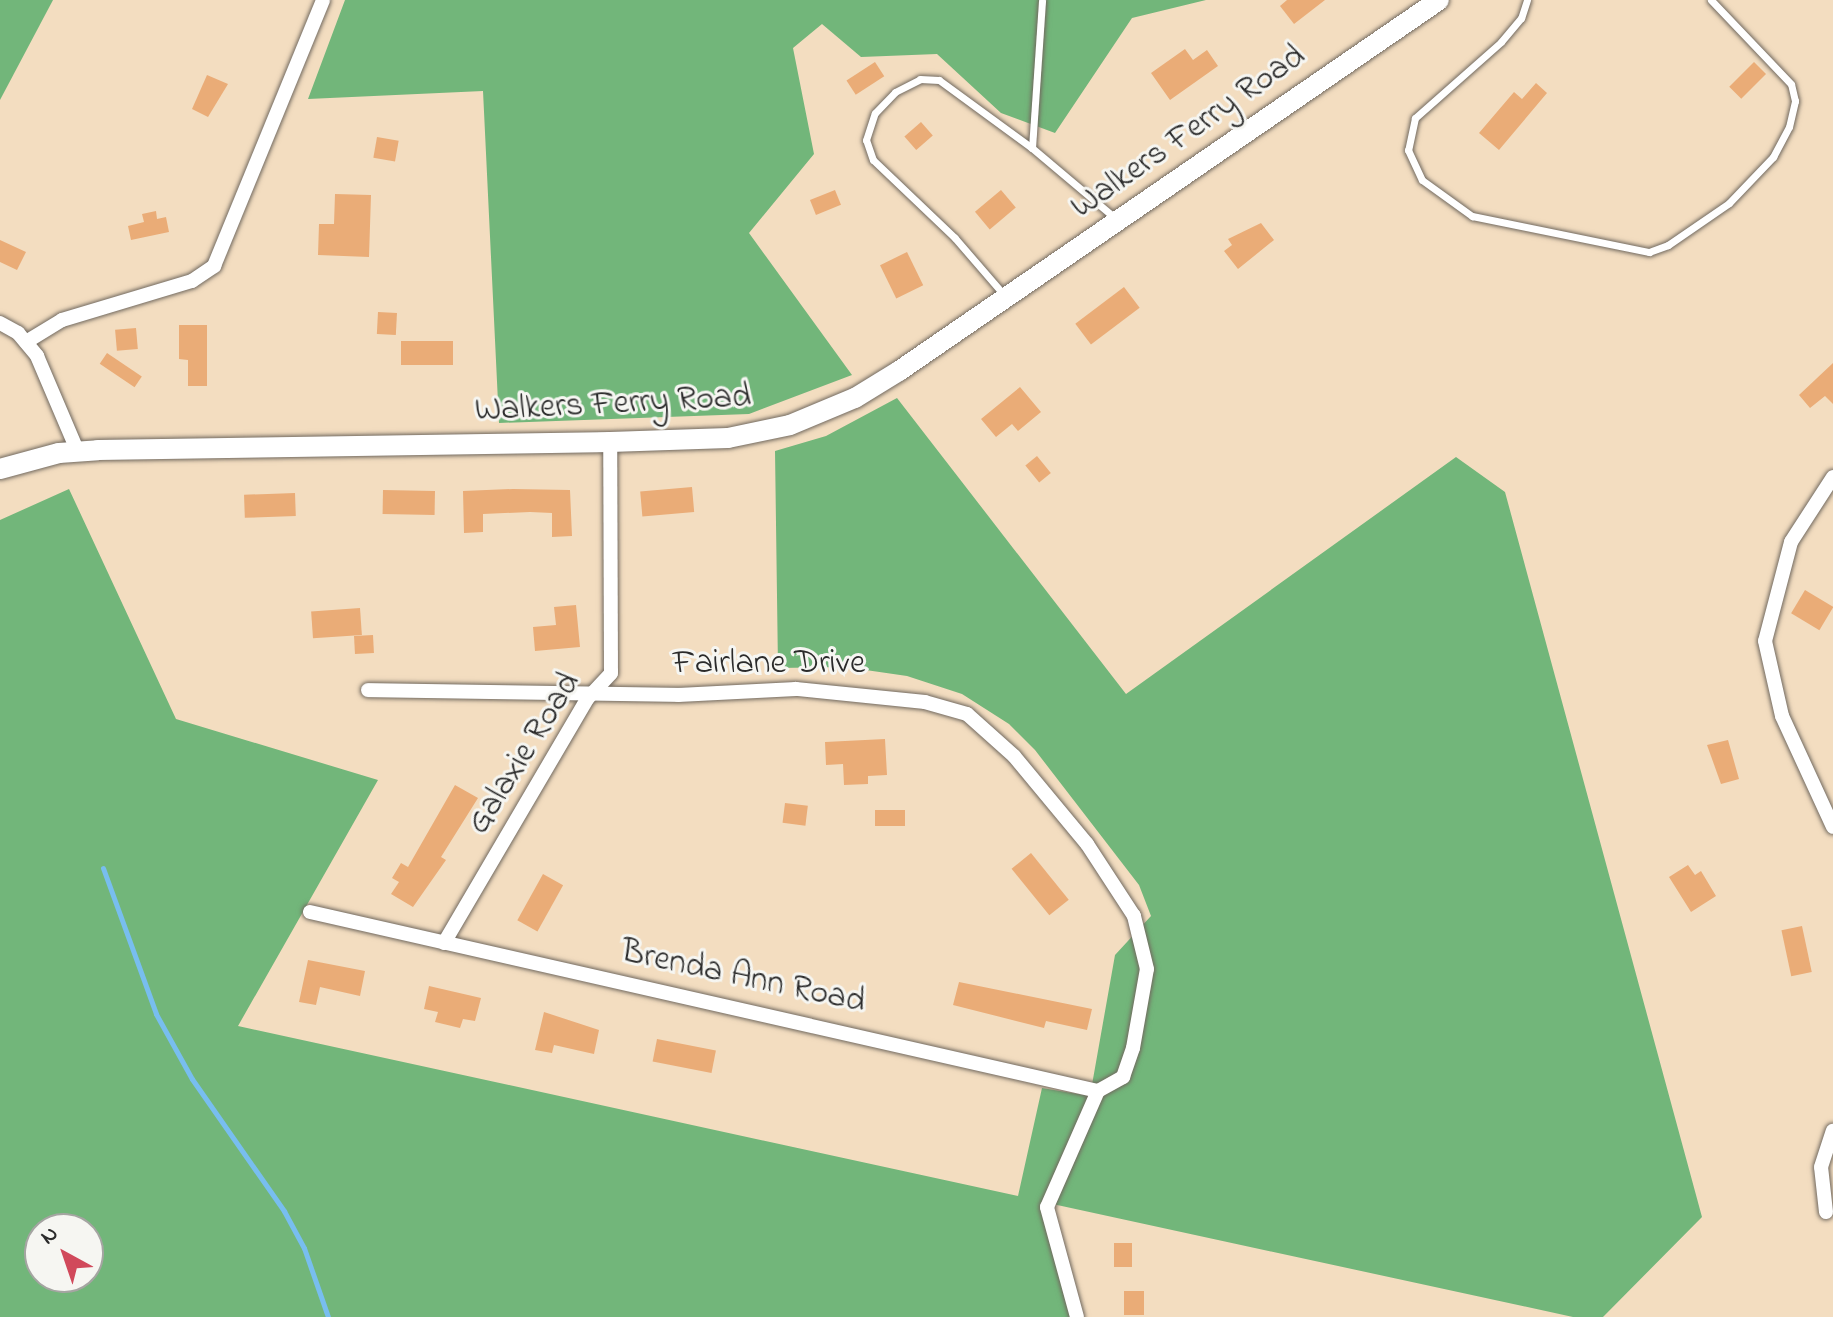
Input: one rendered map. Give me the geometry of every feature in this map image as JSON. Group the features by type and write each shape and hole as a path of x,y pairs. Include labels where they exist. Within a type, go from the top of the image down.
{"street":[{"path":"26,342 62,320 192,281 214,266 323,0"},
{"name":"Walkers Ferry Road","path":"0,469 78,452 728,438 822,414 899,371 1439,0"},
{"path":"0,323 26,342 42,365 78,452"},
{"name":"Galaxie Road","path":"444,943 594,692 609,678 612,664 610,442"},
{"path":"1833,477 1791,542 1765,641 1782,716 1833,827"},
{"name":"Fairlane Drive","path":"368,690 855,692 967,714 1014,756 1087,844 1134,916 1147,969 1135,1042 1123,1077 1098,1091"},
{"name":"Brenda Ann Road","path":"310,912 1098,1091"},
{"path":"1077,1317 1047,1207 1098,1091"},
{"path":"1826,1212 1821,1167 1833,1131"}],"lane":[{"path":"1032,148 1042,0"},
{"path":"1527,0 1521,18 1501,42 1415,118 1408,150 1422,180 1472,216 1649,252 1668,245 1729,203 1773,157 1792,114 1791,84 1711,0"},
{"path":"1007,298 955,238 873,160 866,140 875,113 895,92 920,79 939,80 1032,148 1118,221"}],"green space":[{"path":"0,0 53,0 0,100"},
{"path":"345,0 1206,0 1132,18 1055,133 1001,113 937,54 861,57 822,24 793,48 814,154 749,233 852,375 749,414 499,423 483,91 308,99"},
{"path":"897,398 1126,694 1456,457 1505,492 1702,1217 1603,1317 1573,1317 1048,1203 1073,1317 0,1317 0,520 69,489 176,719 378,780 238,1026 1018,1196 1042,1088 1090,1096 1115,955 1151,916 1139,885 1035,750 1009,724 962,694 907,676 845,667 778,668 775,451 826,436"}],"building":[{"path":"1287,0 1325,0 1294,24 1280,6"},
{"path":"1185,49 1193,60 1207,50 1218,66 1170,100 1151,73"},
{"path":"875,62 884,76 856,95 846,81"},
{"path":"1754,62 1766,74 1741,99 1729,87"},
{"path":"207,75 228,84 208,117 192,109"},
{"path":"1536,83 1547,93 1499,150 1479,133 1514,92 1522,99"},
{"path":"921,122 933,136 916,150 904,136"},
{"path":"377,137 399,141 395,162 373,158"},
{"path":"835,190 841,205 816,215 810,200"},
{"path":"1001,190 1016,208 990,229 975,212"},
{"path":"335,194 371,195 369,257 318,255 319,224 334,224"},
{"path":"156,211 157,219 166,217 169,232 131,240 128,226 144,222 142,214"},
{"path":"1261,223 1274,240 1238,269 1224,251 1232,245 1228,239"},
{"path":"0,240 26,252 17,270 0,262"},
{"path":"907,252 923,285 896,298 880,265"},
{"path":"1124,287 1140,308 1091,344 1075,324"},
{"path":"378,312 397,313 396,335 377,334"},
{"path":"179,325 207,325 207,386 188,386 188,360 179,359"},
{"path":"136,328 138,349 117,351 115,330"},
{"path":"401,341 453,341 453,365 401,365"},
{"path":"107,353 142,376 135,387 100,364"},
{"path":"1833,363 1833,404 1825,396 1810,408 1799,395"},
{"path":"1020,387 1041,412 1018,431 1012,424 996,437 981,419"},
{"path":"1037,456 1051,473 1039,483 1025,465"},
{"path":"692,487 694,512 642,516 640,492"},
{"path":"383,490 435,491 435,515 383,514"},
{"path":"570,490 572,536 552,537 552,513 530,512 483,514 483,532 464,533 463,491"},
{"path":"295,493 296,516 245,518 244,495"},
{"path":"1805,590 1833,607 1819,630 1791,613"},
{"path":"576,605 580,647 535,651 533,627 556,625 554,607"},
{"path":"360,608 362,635 313,638 311,611"},
{"path":"373,635 374,653 355,654 354,636"},
{"path":"885,739 887,775 868,776 868,784 844,785 843,764 826,765 825,742"},
{"path":"1728,740 1739,779 1721,784 1707,745"},
{"path":"455,785 478,798 441,857 446,860 413,907 391,894 399,882 392,878 401,863 408,867"},
{"path":"785,803 808,806 805,826 783,823"},
{"path":"875,810 905,810 905,826 875,826"},
{"path":"1031,853 1069,900 1049,915 1012,869"},
{"path":"1688,865 1695,875 1701,871 1716,896 1691,912 1669,877"},
{"path":"543,874 563,885 537,932 517,920"},
{"path":"1802,926 1812,972 1791,976 1781,930"},
{"path":"308,960 365,971 360,996 320,987 316,1005 299,1002"},
{"path":"959,982 1092,1009 1087,1030 1046,1021 1044,1028 953,1005"},
{"path":"429,986 481,998 475,1021 463,1019 460,1028 435,1022 438,1012 424,1009"},
{"path":"544,1012 599,1030 594,1054 554,1045 552,1053 535,1050"},
{"path":"657,1039 716,1050 712,1073 653,1062"},
{"path":"1114,1243 1132,1243 1132,1267 1114,1267"},
{"path":"1124,1291 1144,1291 1144,1315 1124,1315"}],"waterway":[{"path":"103,868 156,1014 192,1079 284,1211 304,1248 328,1317"}]}
